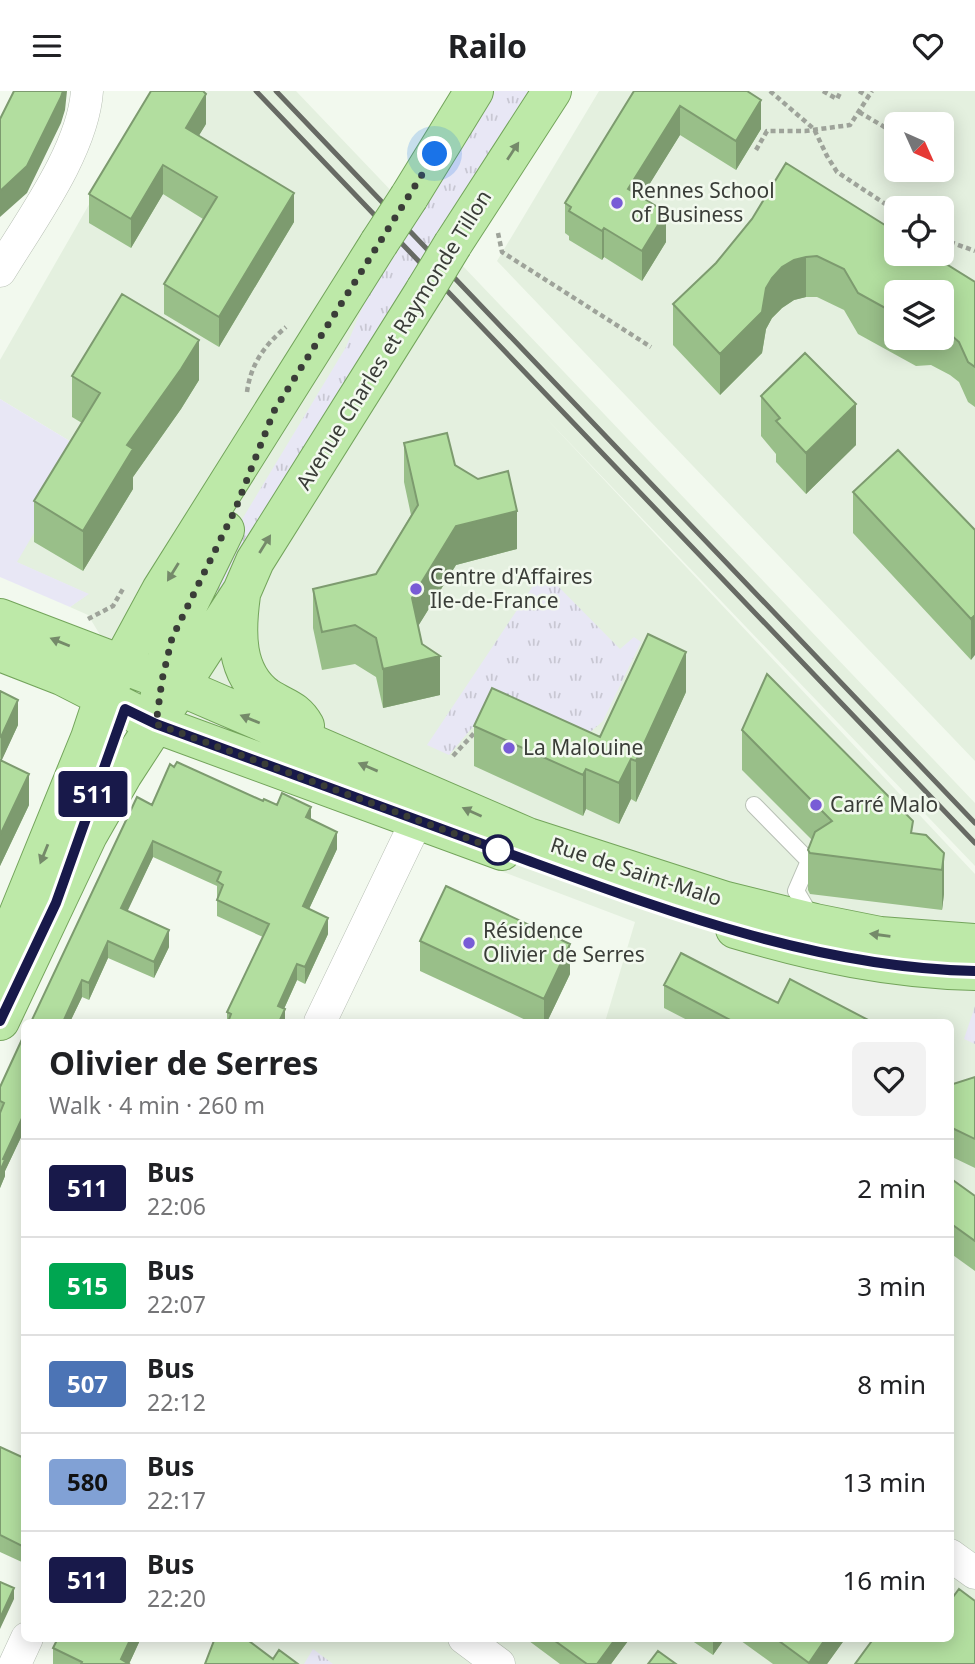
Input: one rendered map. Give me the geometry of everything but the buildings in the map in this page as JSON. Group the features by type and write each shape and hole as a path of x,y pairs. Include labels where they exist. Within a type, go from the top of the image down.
{"main road":[{"name":"Avenue Charles et Raymonde Tillon","path":"474,91 161,590 121,664 128,711 171,683 242,591 255,561 552,91"},
{"name":"Avenue Charles et Raymonde Tillon","path":"171,683 172,638 235,510 274,411"},
{"name":"Avenue Charles et Raymonde Tillon","path":"242,591 237,626 238,647 244,667 252,681 267,697 298,714 314,744"},
{"name":"Rue de Saint-Malo","path":"0,618 171,683 528,837 722,913"},
{"name":"Rue de Saint-Malo","path":"0,652 62,676 128,711 618,894 722,913 811,937 900,966 975,971"},
{"path":"0,1021 56,903 128,711"},
{"path":"0,959 90,738 128,711"},
{"name":"Rue de Saint-Malo","path":"811,937 880,936 975,943"}],"street":[{"path":"0,271 70,154 84,115 86,91"},
{"path":"321,1019 416,820"},
{"path":"954,1558 975,1573"},
{"path":"15,1664 25,1642"},
{"path":"469,1642 499,1664"}],"lane":[{"path":"754,805 809,861 796,891 811,937"}],"path":[{"path":"770,91 814,129 837,173 884,203"},
{"path":"823,91 836,99 841,91"},
{"path":"756,150 767,131 774,129 787,133 850,125 870,94 859,91"},
{"path":"859,112 884,127"},
{"path":"496,227 502,252 650,347"},
{"path":"954,243 975,251"},
{"path":"453,756 481,726"}],"shaded area":[{"path":"154,91 296,91 975,803 975,866 544,416 975,874 975,1664 222,1664 228,1642 954,1642 954,1019 606,1019 635,922 166,744 88,615 70,607 88,594 16,562 83,449 0,399 0,360"},
{"path":"599,91 975,91 975,761 497,261"}],"green space":[{"path":"490,91 537,91 191,642 229,541 346,347 379,267"},
{"path":"0,399 83,449 17,562 89,594 70,607 0,577"},
{"path":"543,571 620,649 634,637 641,642 603,721 588,734 492,715 472,728 449,755 427,745"},
{"path":"975,1006 975,1044 964,1039"},
{"path":"313,1649 333,1664 304,1664"}],"railway":[{"path":"256,91 975,843"},
{"path":"276,91 975,823"}],"bus line":[{"name":"511","path":"0,1021 56,903 125,709 156,724 618,894 808,950 900,966 975,971"}],"place":[{"name":"Rennes School of Business","path":"617,203"},
{"name":"Centre d'Affaires Ile-de-France","path":"416,589"},
{"name":"La Malouine","path":"509,748"},
{"name":"Carré Malo","path":"816,805"},
{"name":"Résidence Olivier de Serres","path":"469,943"}],"route":[{"path":"435,154 274,411 235,510 172,638 162,680 156,724 510,854 498,850"}]}
